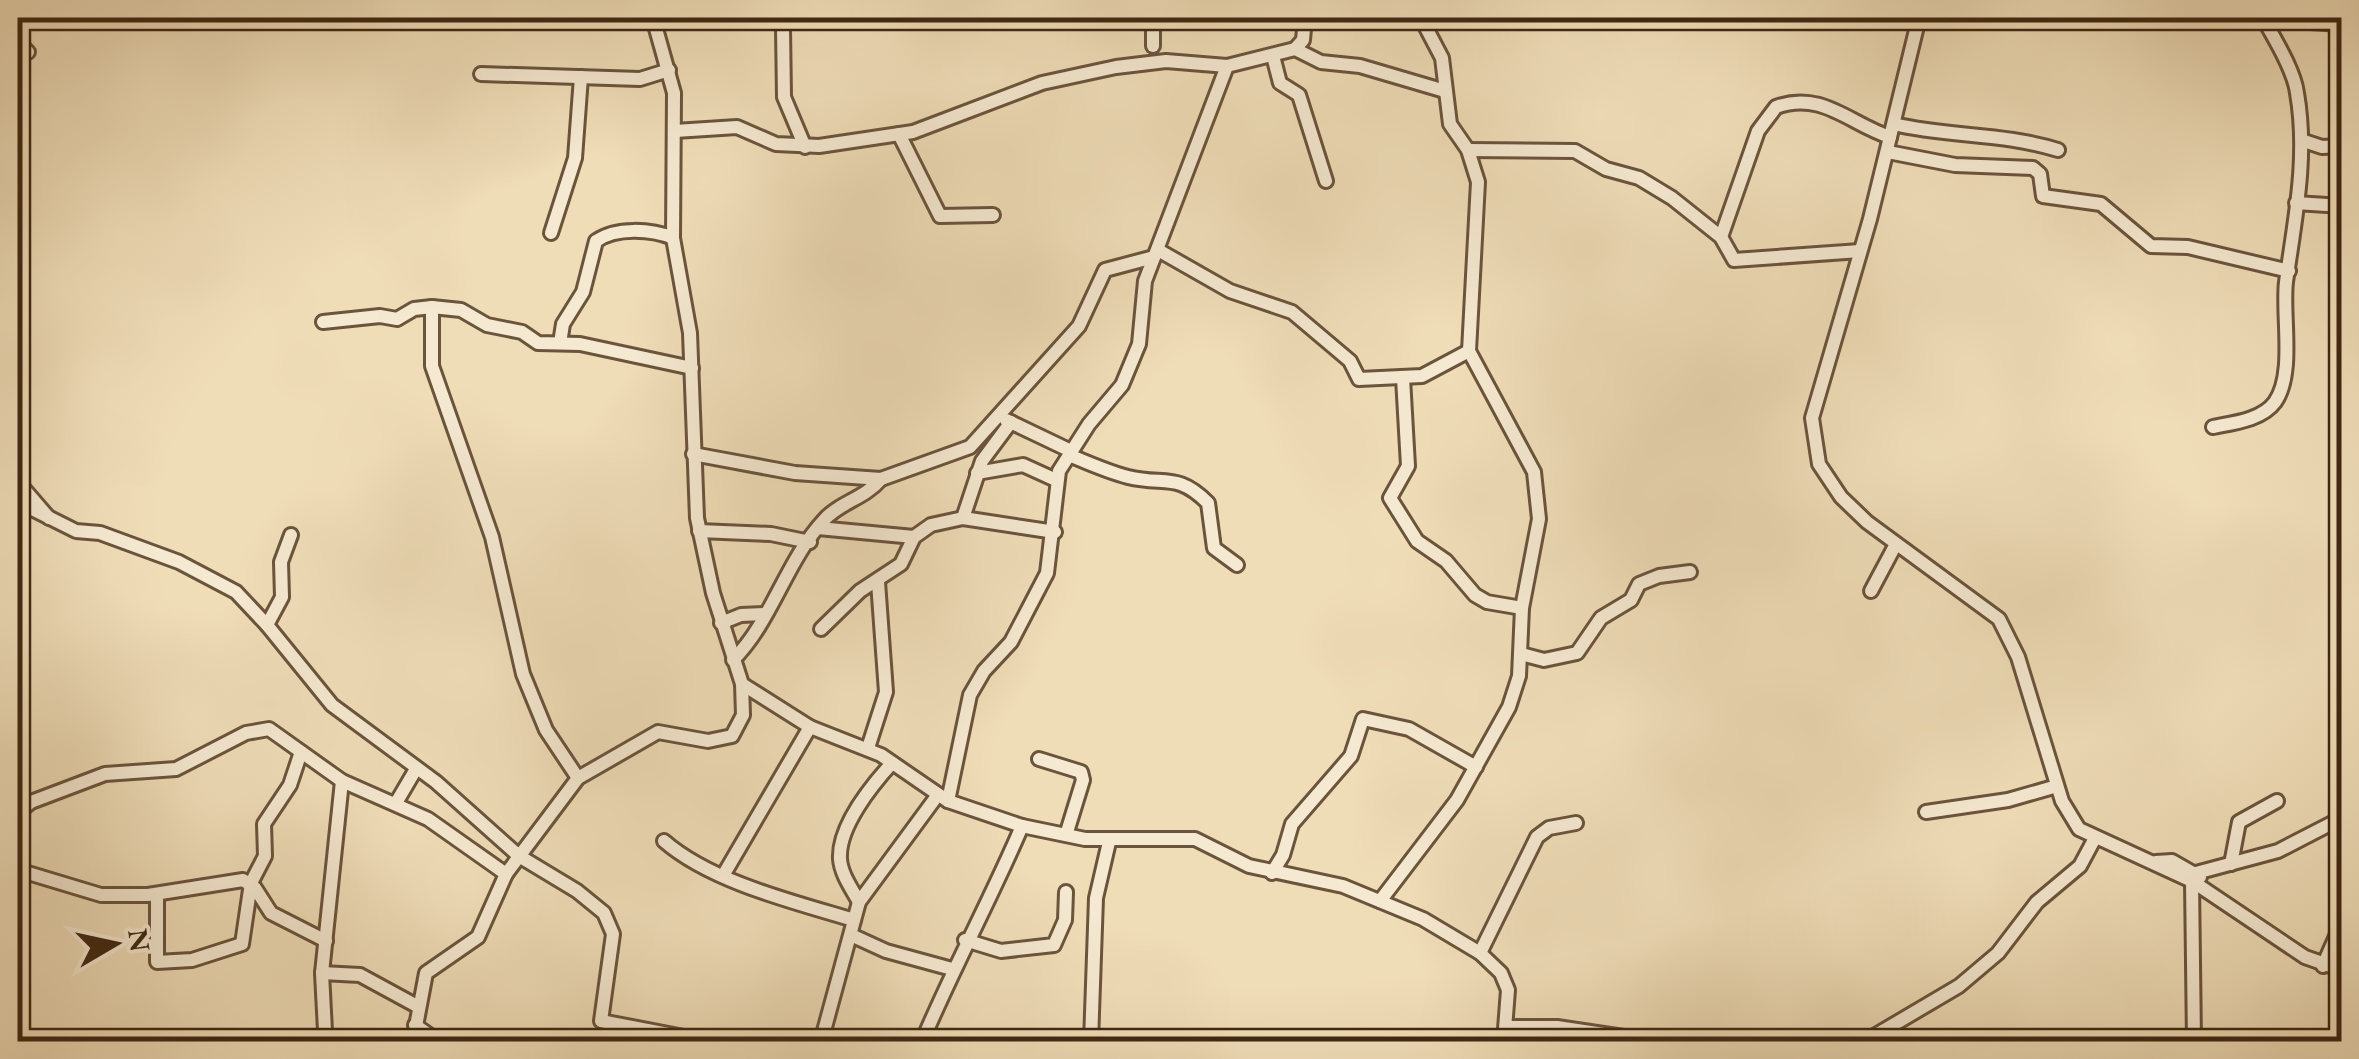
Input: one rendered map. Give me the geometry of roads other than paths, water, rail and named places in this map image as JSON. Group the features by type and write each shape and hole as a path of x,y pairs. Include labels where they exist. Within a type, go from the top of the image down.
{"street":[{"path":"413,1042 426,972 478,937 506,874 578,778 658,732 708,741 732,736 744,714 742,684 721,623 700,531 692,368 674,238 674,131 669,70 652,18"},
{"path":"778,18 783,28 784,97 806,147"},
{"path":"1152,18 1153,46"},
{"path":"674,131 737,126 770,143 806,147 899,134 957,118 1042,84 1116,67 1166,61 1227,66 1273,56 1295,49 1305,32 1305,18"},
{"path":"1380,901 1457,800 1509,707 1521,654 1522,608 1538,526 1536,480 1469,351 1478,182 1468,150 1450,124 1438,45 1422,18"},
{"path":"1918,18 1888,152 1812,418 1818,464 1834,488 1896,544 1982,603 2008,631 2056,786 2074,825 2095,838 2194,877 2226,904 2323,966 2342,970"},
{"path":"2263,18 2342,24"},
{"path":"2213,426 2266,412 2278,396 2304,141 2292,69 2263,18"},
{"path":"1295,49 1321,62 1360,66 1445,92"},
{"path":"1273,56 1280,82 1298,95 1326,181"},
{"path":"821,1042 859,902 943,798 970,695 1034,601 1052,559 1056,480 1070,453 1126,377 1140,344 1143,293 1191,153 1227,66"},
{"path":"481,74 640,79 669,70"},
{"path":"551,234 576,158 581,77"},
{"path":"1721,237 1758,131 1776,107 1809,101 1892,130 1993,135 2058,150"},
{"path":"899,134 940,216 993,215"},
{"path":"2304,141 2322,147 2342,146"},
{"path":"1468,150 1575,151 1606,169 1639,178 1721,237 1730,255 1740,261 1860,250"},
{"path":"1888,152 1955,165 2033,168 2040,174 2043,196 2104,206 2147,244 2188,247 2289,271"},
{"path":"2296,204 2342,206"},
{"path":"560,344 563,324 583,292 596,241 610,234 634,232 674,238"},
{"path":"962,518 977,473 1005,420 1078,326 1105,270 1156,254 1230,292 1292,312 1350,362 1360,380 1438,371 1469,351"},
{"path":"324,322 397,318 414,309 432,307 461,310 488,325 522,332 538,343 692,368"},
{"path":"432,307 432,366 492,537 523,674 546,730 578,778"},
{"path":"1403,378 1408,466 1390,498 1418,541 1446,561 1476,595 1487,602 1522,608"},
{"path":"1005,420 1070,453 1132,478 1173,479 1186,484 1208,503 1216,551 1237,565"},
{"path":"694,454 795,473 881,479 970,447 1005,420"},
{"path":"977,473 1023,465 1056,480"},
{"path":"733,660 818,528 832,512 864,497 881,479"},
{"path":"18,482 49,518"},
{"path":"18,502 76,531 100,533 178,562 236,592 296,657 319,694 519,856 577,891 610,924 612,956 600,1021 710,1042"},
{"path":"821,629 860,591 901,564 914,537 931,525 962,518 1055,532"},
{"path":"818,528 914,537"},
{"path":"700,531 771,534 810,542"},
{"path":"267,625 282,597 281,562 291,535"},
{"path":"1871,591 1896,544"},
{"path":"1521,654 1554,660 1577,653 1601,618 1631,600 1639,584 1690,572"},
{"path":"868,748 886,692 878,582"},
{"path":"721,623 741,615 765,614"},
{"path":"742,684 810,727 868,748 943,798 1022,826 1109,842 1195,838 1272,873 1343,886 1423,919 1480,953 1501,974 1508,990 1505,1034 1557,1027 1656,1042"},
{"path":"744,714 767,704 776,706"},
{"path":"1272,873 1283,855 1292,824 1352,756 1363,719 1409,729 1476,767"},
{"path":"724,874 810,727"},
{"path":"18,814 31,802 104,774 176,769 254,730 269,729 342,781 396,804 470,846 506,874"},
{"path":"158,894 154,958 161,964 242,944 251,883 264,862 264,824 290,785 302,752"},
{"path":"1039,759 1081,772 1067,832"},
{"path":"859,902 841,866 840,852 872,786 892,763"},
{"path":"396,804 416,769"},
{"path":"325,1031 322,973 342,781"},
{"path":"1926,812 2012,799 2056,786"},
{"path":"2232,864 2237,825 2277,802"},
{"path":"2194,877 2306,840 2342,818"},
{"path":"1480,953 1537,838 1548,828 1576,823"},
{"path":"922,1042 952,970 994,893 1022,826"},
{"path":"1864,1042 1959,986 1998,953 2037,902 2080,866 2095,838"},
{"path":"664,841 679,854 853,927 886,951 952,970"},
{"path":"1091,1042 1096,898 1109,842"},
{"path":"18,870 101,895 158,894 223,880 251,883"},
{"path":"2194,877 2194,1042"},
{"path":"251,883 271,914 326,941"},
{"path":"966,940 1001,951 1054,945 1065,920 1066,892"},
{"path":"2323,966 2342,924"},
{"path":"322,973 360,975 417,1006"},
{"path":"415,1025 439,1042"}]}
